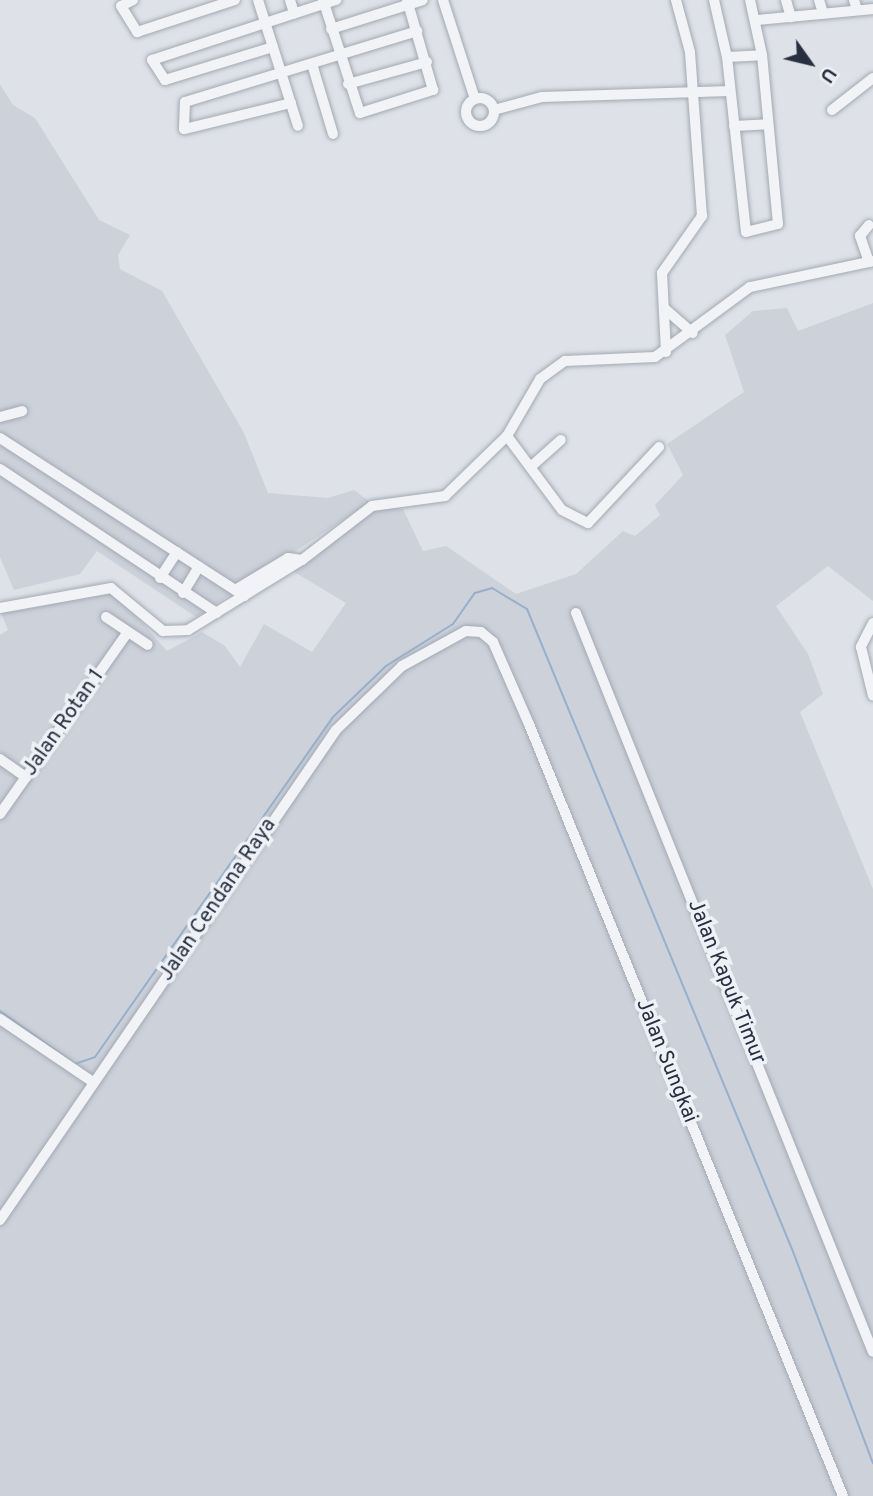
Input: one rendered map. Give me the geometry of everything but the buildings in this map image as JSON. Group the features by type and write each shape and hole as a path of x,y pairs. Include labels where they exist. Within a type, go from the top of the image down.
{"street":[{"path":"133,0 121,6 137,32 235,0"},
{"path":"258,0 299,126"},
{"path":"290,0 294,13"},
{"path":"273,47 165,80 152,60 336,0"},
{"path":"331,29 407,2 423,0"},
{"path":"443,0 475,99"},
{"path":"666,352 664,268 702,216 694,94 676,0"},
{"path":"714,0 727,57 746,232 778,224 762,55 757,20 750,0"},
{"path":"786,0 791,16"},
{"path":"819,0 823,13"},
{"path":"324,2 348,84 360,113 433,90 407,2"},
{"path":"757,20 823,13 856,5 873,9"},
{"path":"291,103 188,131 183,118 185,102 417,31"},
{"path":"727,57 762,55"},
{"path":"348,84 426,61"},
{"path":"312,64 333,134"},
{"path":"832,110 873,78"},
{"path":"475,99 467,111 472,124 486,125 494,110 542,97 730,91"},
{"path":"475,99 489,100 494,110"},
{"path":"734,126 768,124"},
{"path":"0,608 111,588 171,635 217,613 288,558 302,560 372,506 437,501 507,436 540,379 565,361 666,352 750,287 871,261 860,236 869,225"},
{"path":"664,308 693,333"},
{"path":"0,417 22,411"},
{"path":"507,436 534,464 562,510 588,523 659,447"},
{"path":"0,438 240,593"},
{"path":"534,464 561,440"},
{"path":"0,469 160,578 217,613"},
{"path":"160,578 177,552"},
{"path":"183,593 199,566"},
{"name":"Jalan Kapuk Timur","path":"576,613 873,1352"},
{"path":"106,617 148,645"},
{"path":"873,623 861,647 873,696"},
{"name":"Jalan Cendana Raya","path":"0,1220 349,714 402,666 466,631 481,632"},
{"name":"Jalan Sungkai","path":"481,632 494,642 529,723 843,1496"},
{"name":"Jalan Rotan 1","path":"0,814 127,633"},
{"path":"0,759 26,777"},
{"path":"0,1019 93,1082"}],"shaded area":[{"path":"0,84 13,105 35,118 99,220 130,235 118,255 120,269 162,291 244,433 268,493 328,498 354,490 370,502 196,617 97,551 80,574 14,590 0,557"},
{"path":"873,303 873,601 828,566 776,606 808,654 823,694 800,712 873,889 873,1496 0,1496 0,635 8,630 1,612 106,593 118,595 167,651 202,632 225,646 240,667 264,624 312,652 346,603 291,570 361,516 385,506 403,509 423,551 446,546 516,594 576,574 623,531 635,536 660,515 655,505 683,475 667,444 744,392 725,335 753,311 787,308 798,331"}],"waterway":[{"path":"0,1011 75,1064 95,1057 332,718 386,666 453,624 475,593 492,588 527,609 792,1249 873,1463"}]}
